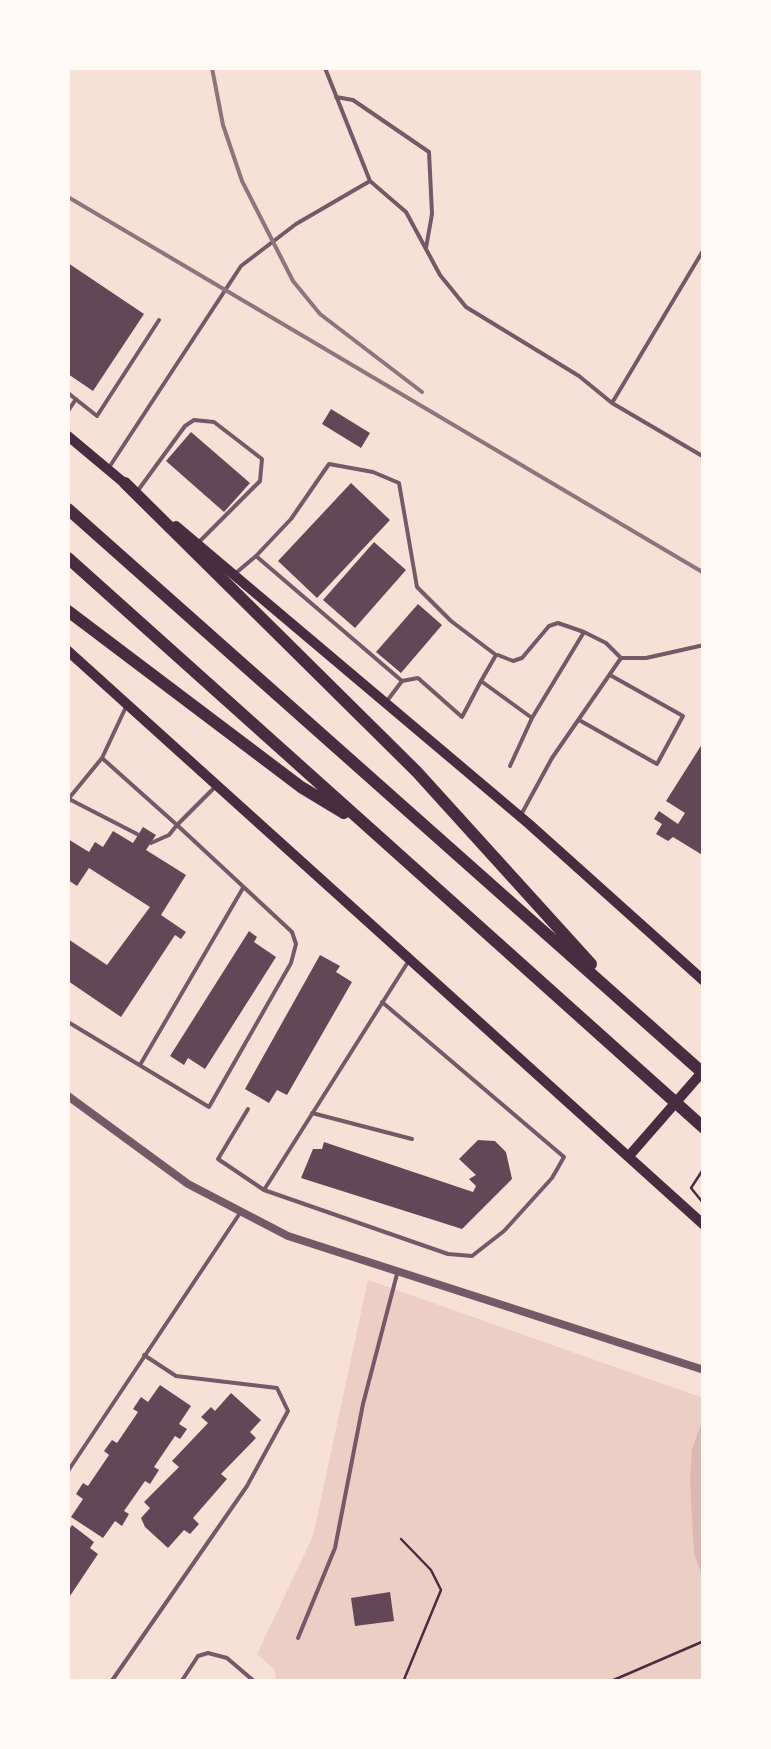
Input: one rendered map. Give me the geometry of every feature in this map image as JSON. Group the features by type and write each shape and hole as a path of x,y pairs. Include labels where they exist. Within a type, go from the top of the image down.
{"highway":[{"path":"125,484 417,772 636,1014"},
{"path":"68,509 700,1070"},
{"path":"68,558 704,1128"},
{"path":"68,611 301,787 372,831"}],"main road":[{"path":"68,436 520,817 704,981"},
{"path":"68,652 704,1225"},
{"path":"629,1156 700,1070"}],"street":[{"path":"68,1096 188,1184 288,1236 700,1369"}],"lane":[{"path":"325,68 370,181 406,212 426,250 466,306 579,376 612,403 704,457"},
{"path":"336,96 354,100 429,152 432,214 426,250"},
{"path":"108,470 241,266 296,224 370,181"},
{"path":"612,403 704,249"},
{"path":"68,393 98,416 159,320"},
{"path":"68,411 76,400"},
{"path":"136,493 185,426 194,420 214,422 262,458 260,481 197,544"},
{"path":"234,574 291,519 329,464 399,483 417,587 451,621 496,655 513,661 522,658 542,633 558,623 606,642 621,658 646,658 704,645"},
{"path":"256,556 402,681"},
{"path":"510,766 532,718 584,632"},
{"path":"384,705 402,681 418,678 462,717 496,655"},
{"path":"520,817 621,658"},
{"path":"579,720 657,764 683,716 610,675"},
{"path":"481,681 532,718"},
{"path":"128,705 102,758 68,798 138,834"},
{"path":"68,1022 209,1107 290,962 296,944 292,932 102,758"},
{"path":"151,842 169,836 217,784"},
{"path":"140,1065 243,887"},
{"path":"264,1190 410,958"},
{"path":"248,1109 218,1159 264,1190 448,1254 472,1256 504,1231 552,1178 564,1156 382,1002"},
{"path":"312,1114 412,1140"},
{"path":"68,1470 240,1213"},
{"path":"298,1638 335,1548 363,1404 398,1270"},
{"path":"111,1682 247,1486 288,1411 277,1388 176,1376 144,1355"},
{"path":"181,1682 198,1656 208,1653 227,1658 255,1682"}],"path":[{"path":"704,1168 691,1188 704,1204"},
{"path":"401,1539 431,1570 441,1590 403,1682"},
{"path":"608,1682 704,1640"}],"shaded area":[{"path":"368,1280 703,1398 703,1681 277,1681 274,1669 257,1654 313,1536"},
{"path":"703,1419 703,1578 694,1554 690,1482 692,1449"}],"building":[{"path":"68,263 144,314 93,391 68,374"},
{"path":"331,409 370,433 361,448 322,424"},
{"path":"191,432 250,483 224,512 166,461"},
{"path":"351,483 390,520 317,598 278,561"},
{"path":"374,542 406,570 355,628 323,600"},
{"path":"418,604 442,625 401,673 376,652"},
{"path":"704,741 704,856 673,837 668,841 656,834 662,824 654,819 659,811 678,824 685,813 666,801"},
{"path":"143,827 156,835 146,850 186,875 161,915 186,932 181,939 175,935 121,1017 68,981 68,939 107,965 150,907 89,868 77,886 68,880 68,839 89,852 95,842 103,847 113,831 133,843"},
{"path":"249,931 257,937 254,942 276,957 205,1069 188,1058 184,1065 170,1056"},
{"path":"320,955 340,966 336,972 352,982 287,1095 277,1090 269,1103 245,1089"},
{"path":"478,1140 495,1141 506,1152 512,1179 462,1229 301,1178 313,1149 322,1149 324,1142 473,1192 476,1186 469,1179 476,1175 459,1159"},
{"path":"160,1385 191,1406 179,1424 187,1429 180,1439 175,1436 154,1467 159,1470 150,1484 145,1481 124,1511 129,1514 122,1526 115,1521 103,1538 71,1517 83,1499 76,1494 83,1483 88,1486 109,1455 104,1451 112,1440 117,1443 138,1412 133,1409 141,1397 148,1402"},
{"path":"231,1393 261,1420 250,1432 256,1438 221,1474 227,1479 193,1518 199,1524 190,1534 184,1530 168,1548 145,1527 141,1518 150,1508 144,1502 179,1467 172,1461 208,1423 201,1417 211,1407 215,1411"},
{"path":"72,1525 94,1542 90,1548 98,1554 68,1599 68,1531"},
{"path":"390,1592 394,1621 355,1626 351,1598"}],"railway":[{"path":"212,68 223,125 242,181 293,281 320,314 422,392"},
{"path":"68,197 704,573"}]}
